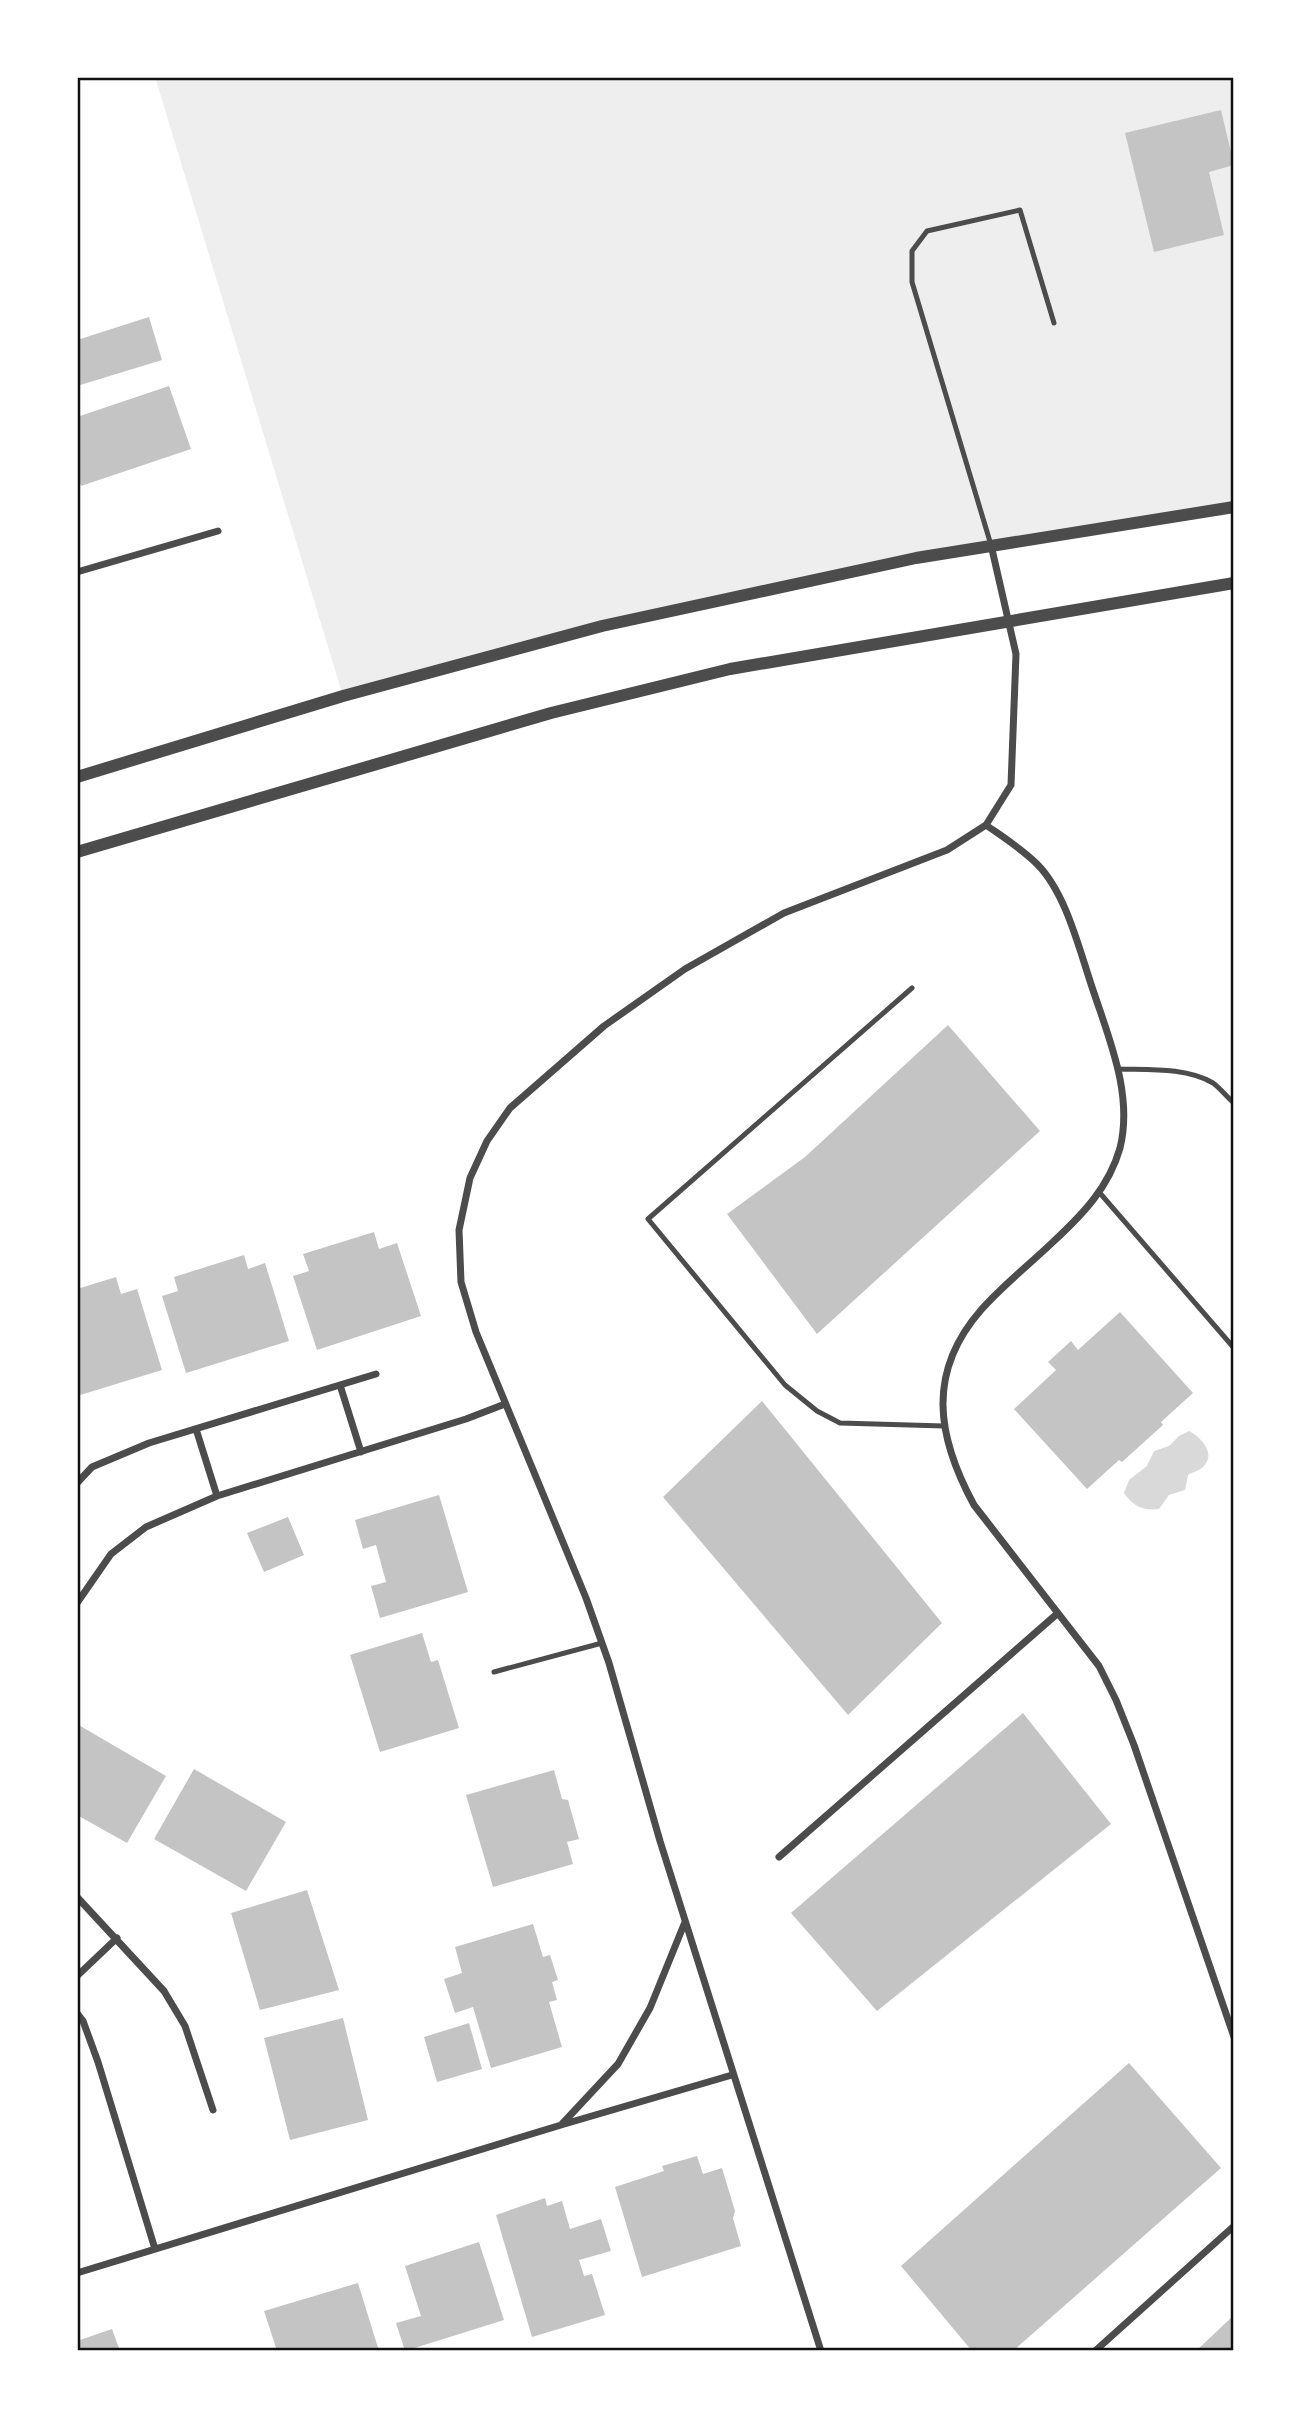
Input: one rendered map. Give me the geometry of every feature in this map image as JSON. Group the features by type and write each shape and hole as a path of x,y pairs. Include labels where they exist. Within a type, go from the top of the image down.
{"street":[{"path":"77,777 343,696 602,626 916,558 1234,507"},
{"path":"77,572 218,531"},
{"path":"821,2351 781,2220 732,2075 602,1643 476,1332 461,1282 459,1230 470,1178 487,1141 510,1108 604,1026 685,969 784,913 947,850 986,825 1011,785 1016,654 991,545"},
{"path":"77,852 551,713 730,669 1234,583"},
{"path":"986,825 1038,864 1059,894 1112,1045 1123,1113 1120,1146 1109,1178 1086,1212 982,1309 960,1338 948,1364 942,1393 944,1426 956,1468 974,1505 1099,1666 1116,1700 1234,2037"},
{"path":"77,1483 92,1467 149,1443 376,1374"},
{"path":"340,1385 360,1452"},
{"path":"77,1603 111,1554 146,1527 217,1496 466,1419 505,1404"},
{"path":"196,1429 217,1496"},
{"path":"779,1857 1058,1613"},
{"path":"77,1897 164,1991 186,2026 213,2110"},
{"path":"561,2125 618,2064 650,2008 685,1922"},
{"path":"77,1976 117,1938"},
{"path":"77,2013 83,2021 98,2062 155,2249"},
{"path":"77,2273 732,2075"},
{"path":"1095,2351 1234,2227"}],"lane":[{"path":"991,545 912,282 912,251 928,230 1020,210 1054,323"},
{"path":"912,988 648,1219 785,1385 817,1411 839,1423 944,1426"},
{"path":"1118,1069 1168,1070 1193,1076 1212,1083 1234,1103"},
{"path":"1099,1192 1234,1348"},
{"path":"494,1672 602,1643"}],"shaded area":[{"path":"155,77 1234,77 1234,507 1038,538 602,626 343,696"},
{"path":"1189,1431 1206,1446 1208,1457 1201,1468 1188,1475 1185,1490 1169,1495 1159,1509 1143,1508 1131,1501 1124,1493 1129,1480 1147,1466 1154,1451 1169,1446"}],"building":[{"path":"1221,110 1234,165 1209,172 1224,235 1154,252 1125,133"},
{"path":"149,317 162,360 77,386 77,340"},
{"path":"169,386 191,449 81,486 77,474 77,417"},
{"path":"948,1025 1040,1131 817,1334 727,1214 805,1157"},
{"path":"374,1232 379,1249 397,1243 421,1316 317,1350 293,1276 309,1271 303,1254"},
{"path":"244,1255 248,1269 265,1263 289,1341 186,1373 162,1296 178,1291 174,1277"},
{"path":"116,1277 121,1294 137,1289 162,1370 77,1396 77,1289"},
{"path":"1120,1312 1193,1393 1161,1422 1163,1425 1087,1489 1014,1409 1056,1370 1048,1362 1071,1341 1078,1350"},
{"path":"762,1401 942,1623 848,1715 663,1497"},
{"path":"439,1495 468,1592 380,1618 371,1586 386,1582 376,1545 363,1549 355,1520"},
{"path":"288,1517 304,1555 264,1572 247,1533"},
{"path":"422,1633 431,1662 438,1660 459,1728 380,1752 350,1655"},
{"path":"1023,1713 1111,1824 877,2011 791,1913"},
{"path":"77,1724 166,1776 127,1843 77,1815"},
{"path":"194,1769 286,1822 246,1891 154,1839"},
{"path":"554,1770 562,1799 568,1800 579,1839 567,1842 573,1864 493,1887 466,1795"},
{"path":"307,1890 339,1990 260,2010 231,1913"},
{"path":"533,1924 543,1957 550,1955 558,1980 552,1982 557,2000 549,2002 562,2047 491,2068 473,2007 455,2013 444,1979 462,1973 455,1947"},
{"path":"343,2018 368,2120 290,2140 264,2038"},
{"path":"469,2023 482,2069 437,2082 424,2037"},
{"path":"1129,2063 1221,2168 1013,2351 972,2351 901,2266"},
{"path":"697,2156 703,2174 722,2168 735,2211 733,2218 741,2246 642,2277 615,2187 664,2171 662,2166"},
{"path":"545,2198 547,2206 562,2201 570,2229 601,2219 611,2251 579,2260 584,2276 592,2274 605,2315 532,2337 496,2215"},
{"path":"479,2242 504,2320 405,2351 396,2323 421,2316 405,2266"},
{"path":"358,2283 379,2351 277,2351 264,2311"},
{"path":"1234,2315 1234,2351 1196,2351"},
{"path":"112,2329 120,2351 77,2351 77,2341"}]}
